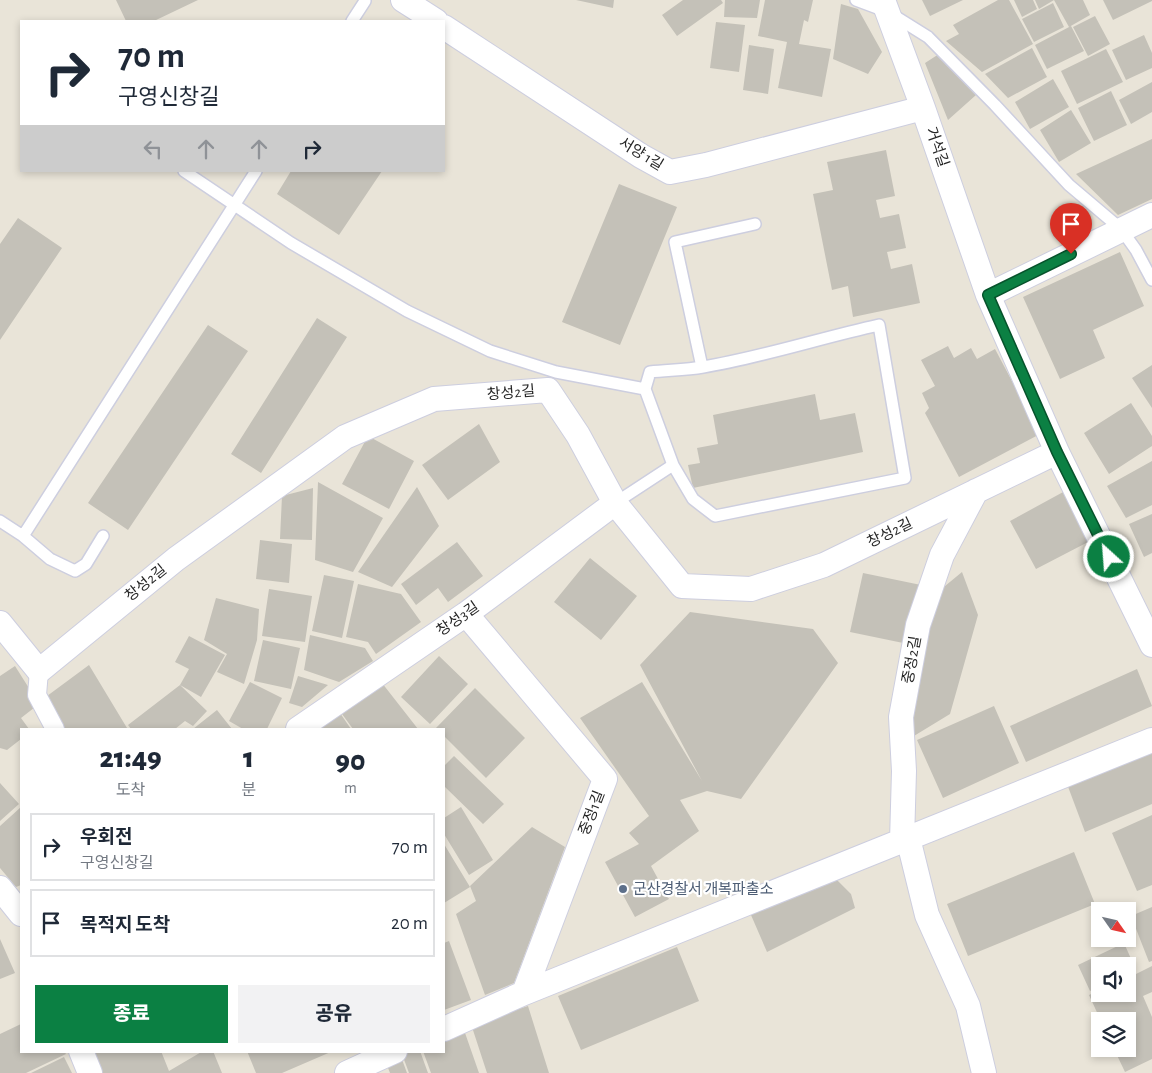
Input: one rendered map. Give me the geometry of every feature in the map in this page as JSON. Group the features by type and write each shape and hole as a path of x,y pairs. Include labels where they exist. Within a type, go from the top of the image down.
{"street":[{"path":"403,0 434,20"},
{"name":"거석길","path":"886,6 988,295 1057,452 1152,645"},
{"name":"서양 1길","path":"445,28 641,156 670,172 706,165 923,108"},
{"path":"988,295 1152,215"},
{"name":"창성2길","path":"39,671 176,559 345,437 434,399 548,390 578,435 615,502 682,586 751,589 824,565 1057,452"},
{"name":"중정2길","path":"976,491 942,555 918,625 901,717 905,840 927,915 968,1006 984,1073"},
{"name":"창성3길","path":"299,728 466,614 615,502"},
{"name":"중정1길","path":"466,614 605,779 524,992"},
{"path":"0,623 39,671 37,695 55,728"},
{"path":"445,1029 524,992 1152,740"},
{"path":"0,888 16,913"},
{"path":"82,1053 90,1073"},
{"path":"347,1073 391,1053"}],"lane":[{"path":"856,0 886,6 928,37 995,105 1069,185 1121,229 1136,250 1152,280"},
{"path":"353,20 365,1"},
{"path":"185,172 291,243 407,311 490,351 556,372 645,389"},
{"path":"23,536 255,172"},
{"path":"702,367 675,242 755,224"},
{"path":"879,325 905,478 715,516 693,499 673,466 645,389 650,372 702,367 762,355 836,334 879,325"},
{"path":"615,502 673,466"},
{"path":"0,521 23,536 50,558 75,571 86,564 103,536"}],"building":[{"path":"116,0 198,0 156,20 126,20"},
{"path":"576,0 614,0 613,8"},
{"path":"683,0 721,0 723,3 677,36 662,15"},
{"path":"725,0 760,0 757,18 724,17"},
{"path":"765,0 813,0 808,22 804,20 799,44 831,49 822,97 778,88 787,42 758,36"},
{"path":"922,0 963,0 930,16"},
{"path":"998,0 1009,0 1033,44 982,72 946,41 959,34 953,25"},
{"path":"1014,0 1033,0 1037,9 1022,17"},
{"path":"1035,0 1054,0 1039,9"},
{"path":"1054,0 1083,0 1090,15 1069,27"},
{"path":"1103,0 1152,0 1152,1 1113,20"},
{"path":"1053,3 1064,27 1034,42 1022,19"},
{"path":"841,4 858,9 882,52 868,74 833,59"},
{"path":"1095,16 1110,44 1088,56 1073,27"},
{"path":"716,22 745,25 739,72 710,68"},
{"path":"1071,26 1084,51 1047,69 1035,45"},
{"path":"1144,35 1152,53 1152,68 1126,80 1112,50"},
{"path":"749,45 774,49 768,94 743,90"},
{"path":"1032,48 1047,77 1008,98 985,74"},
{"path":"1106,49 1123,82 1077,104 1061,71"},
{"path":"939,54 976,95 948,120 925,63"},
{"path":"1053,79 1069,107 1030,129 1015,102"},
{"path":"1152,82 1152,112 1131,124 1119,100"},
{"path":"1111,91 1127,125 1094,141 1078,108"},
{"path":"1071,110 1091,143 1059,162 1040,130"},
{"path":"1152,139 1152,199 1118,215 1076,174"},
{"path":"886,150 895,196 876,200 880,218 899,214 906,248 887,252 891,269 912,264 920,303 853,317 848,286 832,290 813,194 833,190 827,162"},
{"path":"290,172 381,172 339,235 277,194"},
{"path":"619,184 677,207 620,345 562,322"},
{"path":"18,218 62,248 0,340 0,244"},
{"path":"1120,252 1144,306 1093,330 1105,358 1060,379 1023,297"},
{"path":"317,318 347,337 261,473 231,454"},
{"path":"208,325 248,351 128,530 88,503"},
{"path":"948,346 954,358 971,348 977,359 995,349 1040,434 959,477 925,413 929,408 922,393 935,386 921,360"},
{"path":"1152,365 1152,408 1132,378"},
{"path":"815,394 820,420 855,413 863,452 693,488 688,465 700,463 697,448 718,444 713,415"},
{"path":"1131,403 1152,436 1152,446 1109,474 1084,433"},
{"path":"479,424 500,462 448,500 422,465"},
{"path":"368,436 414,461 389,509 342,484"},
{"path":"1152,461 1152,505 1126,518 1107,486"},
{"path":"318,482 383,518 353,572 315,560"},
{"path":"417,487 439,526 392,587 358,572"},
{"path":"313,488 312,540 280,539 282,496"},
{"path":"1065,491 1090,541 1036,569 1010,521"},
{"path":"1152,514 1152,553 1144,557 1129,524"},
{"path":"260,540 292,544 289,583 256,579"},
{"path":"457,542 483,576 448,602 438,588 416,605 401,584"},
{"path":"590,558 637,596 601,640 554,602"},
{"path":"962,572 978,615 950,714 909,739 908,718 939,591"},
{"path":"863,573 921,585 908,644 850,632"},
{"path":"324,575 354,581 342,638 312,631"},
{"path":"358,584 401,594 421,622 376,654 368,642 346,637"},
{"path":"269,589 312,596 305,642 262,636"},
{"path":"216,598 259,609 257,640 244,684 217,672 227,654 204,640"},
{"path":"690,612 813,629 838,663 741,799 707,791 680,800 699,831 651,866 669,899 635,917 605,862 639,844 629,833 649,816 580,718 642,682 702,781 640,665"},
{"path":"310,635 365,648 373,661 339,682 304,670"},
{"path":"189,636 225,655 201,697 180,685 189,669 175,662"},
{"path":"263,640 300,648 291,689 254,681"},
{"path":"439,656 468,684 430,724 401,697"},
{"path":"89,665 127,728 61,728 43,699"},
{"path":"15,666 39,704 21,718 28,728 20,728 20,740 7,750 0,748 0,676"},
{"path":"1137,669 1152,706 1026,762 1010,726"},
{"path":"298,676 328,685 302,707 289,703"},
{"path":"250,682 282,698 267,728 241,728 229,721"},
{"path":"382,683 417,728 352,728 342,714"},
{"path":"180,685 207,711 193,726 185,721 176,728 130,728 128,725"},
{"path":"475,688 525,738 486,778 445,737 445,728 436,728"},
{"path":"994,706 1019,763 943,798 917,740"},
{"path":"217,710 231,728 194,728"},
{"path":"340,713 350,728 318,728"},
{"path":"1152,749 1152,804 1085,832 1067,784"},
{"path":"454,756 504,804 483,824 445,787 445,765"},
{"path":"0,783 19,804 0,821"},
{"path":"461,807 493,860 469,875 445,836 445,817"},
{"path":"20,808 20,885 16,887 0,868 0,826"},
{"path":"1152,815 1152,885 1137,891 1112,833"},
{"path":"532,827 565,847 514,983 485,995 456,914 476,901 470,886"},
{"path":"445,846 470,887 445,902"},
{"path":"1074,852 1094,902 1091,902 1091,906 968,956 947,904"},
{"path":"836,879 851,894 855,908 767,952 751,915"},
{"path":"1152,907 1152,961 1149,962 1136,929 1136,914"},
{"path":"0,939 15,973 0,979"},
{"path":"449,941 471,1000 445,1010 445,943"},
{"path":"677,947 699,1001 581,1050 558,996"},
{"path":"1114,948 1126,948 1130,957 1095,957"},
{"path":"1091,959 1090,991 1078,965"},
{"path":"1152,966 1152,992 1143,996 1152,1017 1152,1059 1125,1072 1118,1057 1136,1057 1136,1012 1097,1012 1092,1002 1136,1002 1136,974"},
{"path":"528,1006 549,1073 487,1073 471,1024"},
{"path":"20,1024 20,1053 66,1054 26,1073 0,1073 0,1034"},
{"path":"464,1030 479,1073 431,1073 424,1053 445,1053 445,1038"},
{"path":"92,1053 162,1053 169,1071 200,1053 214,1053 222,1073 98,1073"},
{"path":"248,1053 328,1053 282,1073 256,1073"},
{"path":"421,1053 428,1073 409,1073 402,1054"},
{"path":"400,1054 407,1073 390,1073 385,1060"},
{"path":"64,1057 72,1073 31,1073"}],"place":[{"name":"군산경찰서 개복파출소","path":"623,889"}],"route":[{"path":"1071,254 988,295 1057,452 1109,557"}]}
